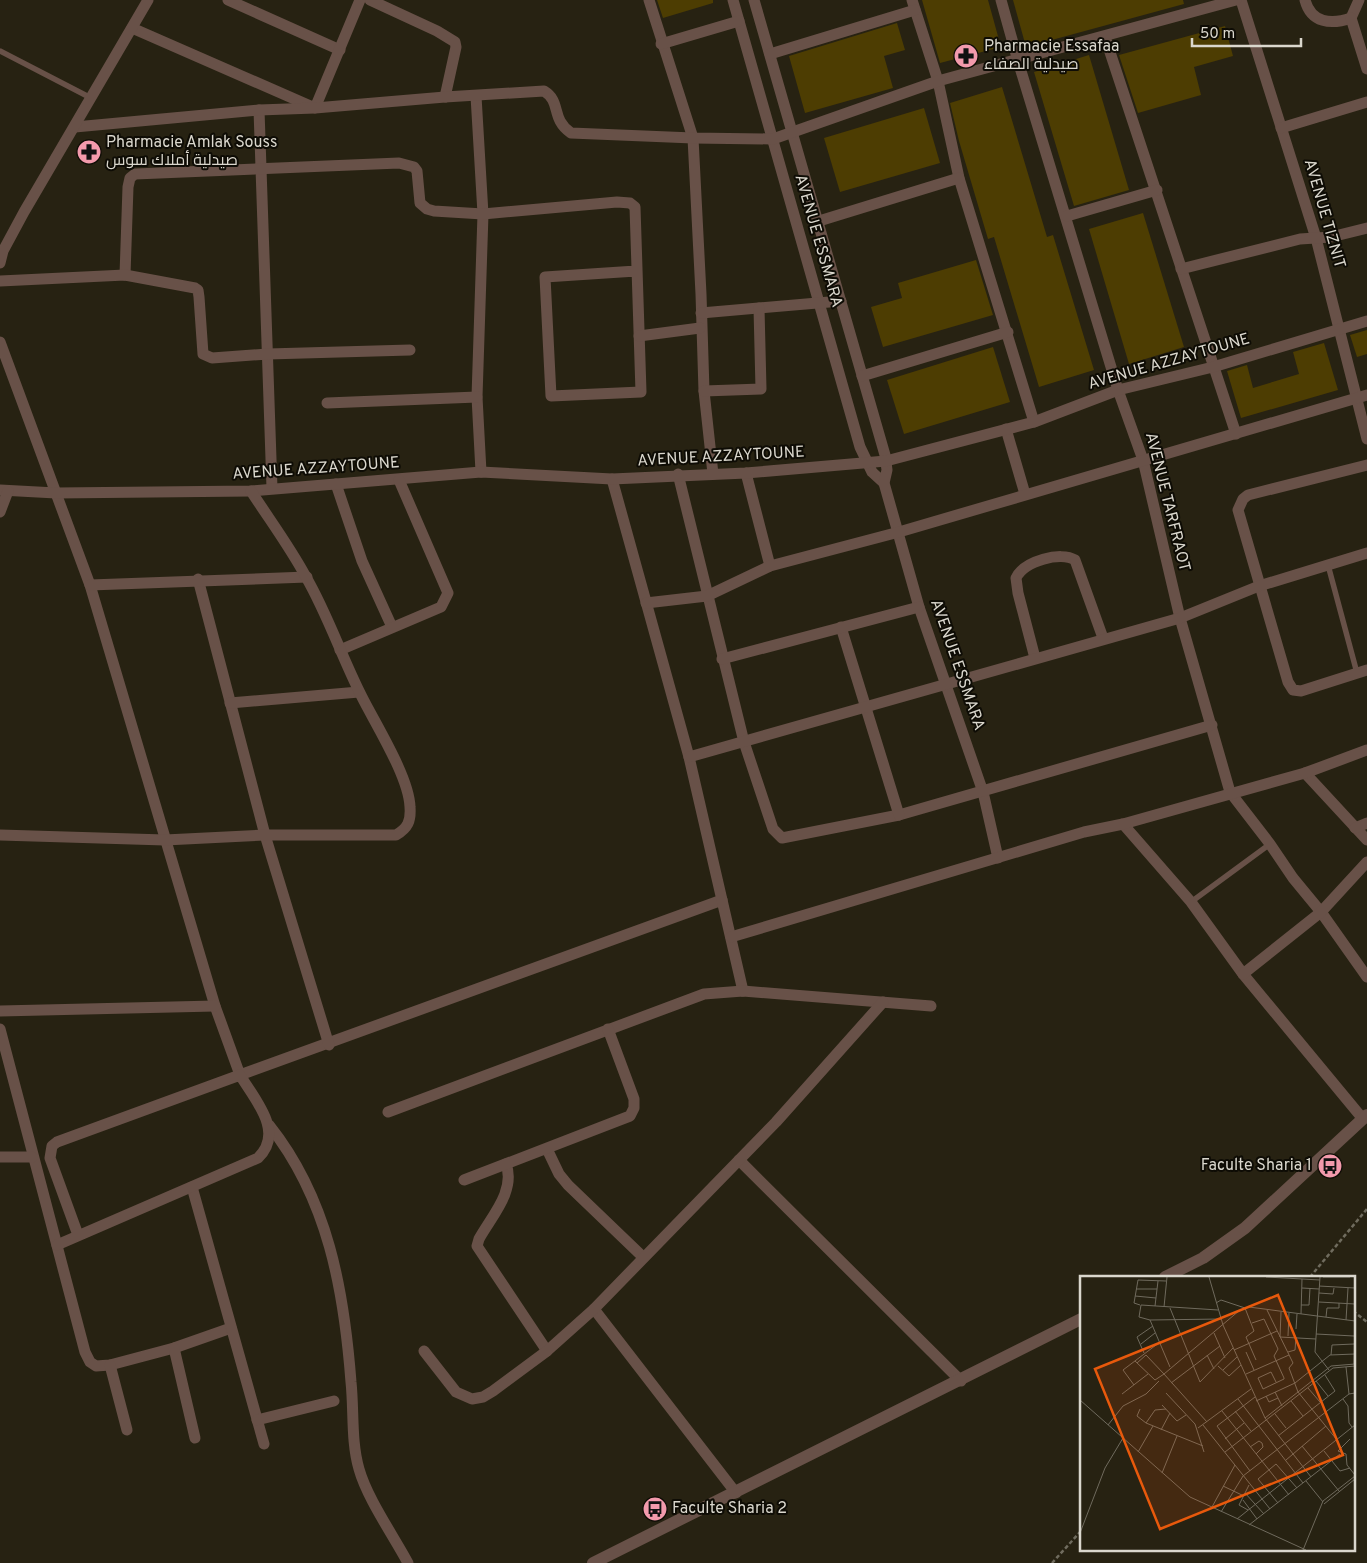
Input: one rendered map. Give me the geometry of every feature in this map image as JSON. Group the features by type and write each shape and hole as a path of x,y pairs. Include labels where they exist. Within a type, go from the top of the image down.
{"street":[{"path":"0,263 3,251 24,212 148,0"},
{"path":"228,0 340,50"},
{"path":"315,108 360,0"},
{"path":"370,0 437,30 455,42 455,53 445,97"},
{"path":"648,0 693,138 701,313 700,328 704,391 713,474"},
{"name":"AVENUE ESSMARA","path":"733,0 860,447 866,464 884,483"},
{"name":"AVENUE ESSMARA","path":"754,0 794,133 886,461 884,483 919,607 983,792 998,858"},
{"name":"AVENUE TARFRAOT","path":"1001,0 1118,390 1143,460 1180,618 1230,792 1270,844 1293,878 1321,912 1367,977"},
{"path":"75,127 259,110 315,108 445,97 544,92 552,96 555,101 556,114 564,128 571,133 773,139 938,82 1236,0"},
{"name":"AVENUE TIZNIT","path":"1241,0 1316,238 1339,331 1362,396 1367,439"},
{"path":"1305,0 1310,13 1327,22 1338,23 1351,18"},
{"path":"1359,0 1351,18 1367,69"},
{"path":"770,54 914,5 938,82 959,178 1008,332 1034,422"},
{"path":"661,44 739,21"},
{"path":"132,28 315,108"},
{"path":"1105,37 1236,434"},
{"path":"476,96 483,214 477,397 481,472"},
{"path":"1281,128 1367,102"},
{"path":"259,110 263,170 272,488"},
{"path":"125,275 128,187 130,178 135,174 408,164 417,171 420,203 434,211 483,214 617,202 630,203 635,207 641,392 551,396 545,277 636,271"},
{"path":"819,221 959,178"},
{"path":"1066,216 1157,190"},
{"path":"1181,269 1300,239 1316,238 1367,228"},
{"path":"0,281 125,275 191,287 198,290 203,354 207,357 410,350"},
{"path":"701,313 841,301"},
{"path":"704,391 761,389 759,308"},
{"name":"AVENUE AZZAYTOUNE","path":"4,490 56,493 251,491 481,472 612,479 678,474 746,473 866,464 886,461 1006,430 1034,422 1118,390 1213,367 1367,322"},
{"path":"639,336 700,328"},
{"path":"862,376 1008,332"},
{"path":"0,342 90,585 215,1006 240,1075 269,1125 299,1167 320,1215 340,1292 348,1350 359,1469 408,1563"},
{"path":"646,604 706,596 770,566 899,532 1362,396"},
{"path":"327,403 477,397"},
{"path":"1006,430 1025,494"},
{"path":"1362,671 1300,691 1293,690 1288,682 1238,510 1243,499 1248,495 1367,465"},
{"path":"746,473 770,566"},
{"path":"678,474 706,596 744,742 773,829 782,838 899,815 1212,725"},
{"path":"612,479 689,757 743,992"},
{"path":"340,650 441,607 448,593 399,480"},
{"path":"336,484 362,561 392,627"},
{"path":"0,512 4,490"},
{"path":"0,835 165,840 265,835 396,835 406,829 410,819 410,805 405,786 307,577 251,491"},
{"path":"689,757 946,682 1180,618 1259,586 1367,553"},
{"path":"1035,658 1018,593 1016,578 1024,568 1042,561 1063,556 1075,560 1103,638"},
{"path":"90,585 198,579 307,577"},
{"path":"198,579 265,835 329,1045"},
{"path":"722,659 919,607"},
{"path":"841,628 899,815"},
{"path":"230,703 360,692"},
{"path":"731,937 1084,832 1124,824 1230,792 1305,773 1367,750"},
{"path":"1305,773 1367,840"},
{"path":"1355,828 1367,823"},
{"path":"1124,824 1191,902 1243,974 1365,1117 1246,1228 1203,1258 1167,1276"},
{"path":"1243,974 1321,912 1367,862"},
{"path":"78,1235 50,1158 52,1146 57,1142 240,1075 329,1045 722,900"},
{"path":"388,1112 698,996 720,992 743,992 931,1006"},
{"path":"424,1351 456,1392 472,1399 488,1395 547,1350 594,1309 739,1160 883,1002"},
{"path":"0,1011 215,1006"},
{"path":"0,1029 84,1352 90,1362 96,1366 110,1365 174,1348 231,1328"},
{"path":"464,1180 623,1120 633,1113 634,1099 608,1029"},
{"path":"57,1245 258,1158 270,1139 269,1125"},
{"path":"547,1149 564,1180 643,1257"},
{"path":"0,1157 32,1157"},
{"path":"739,1160 961,1381"},
{"path":"506,1164 509,1172 508,1188 479,1239 477,1246 547,1350"},
{"path":"192,1187 264,1444"},
{"path":"594,1309 736,1493"},
{"path":"593,1563 961,1381 1080,1320"},
{"path":"174,1348 195,1438"},
{"path":"110,1365 127,1430"},
{"path":"257,1420 334,1401"}],"lane":[{"path":"0,51 91,98"},
{"path":"1328,565 1362,671"},
{"path":"1191,902 1270,844"}],"path":[{"path":"1311,1276 1367,1208"},
{"path":"1354,1312 1367,1322"},
{"path":"1052,1563 1080,1532"}],"building":[{"path":"657,0 713,0 713,3 663,18"},
{"path":"922,0 988,0 1001,47 940,63"},
{"path":"1013,0 1183,0 1184,4 1026,47"},
{"path":"897,23 905,50 884,56 893,88 805,113 789,56"},
{"path":"1225,26 1233,56 1194,67 1201,95 1138,113 1119,55"},
{"path":"1089,55 1129,190 1074,206 1034,72"},
{"path":"1002,87 1047,237 1053,235 1094,370 1039,387 994,237 988,239 959,141 950,103"},
{"path":"924,108 940,163 840,192 824,138"},
{"path":"1143,213 1184,347 1129,364 1089,229"},
{"path":"976,260 993,315 883,347 871,307 902,298 898,283"},
{"path":"1367,330 1367,354 1357,357 1350,335"},
{"path":"1324,343 1338,390 1241,418 1227,371 1247,365 1253,388 1299,374 1293,352"},
{"path":"993,347 1010,402 904,434 887,380"}],"place":[{"name":"Pharmacie Essafaa صيدلية الصفاء","path":"966,56"},
{"name":"Pharmacie Amlak Souss صيدلية أملاك سوس","path":"89,152"},
{"name":"Faculte Sharia 1","path":"1330,1166"},
{"name":"Faculte Sharia 2","path":"655,1509"}]}
